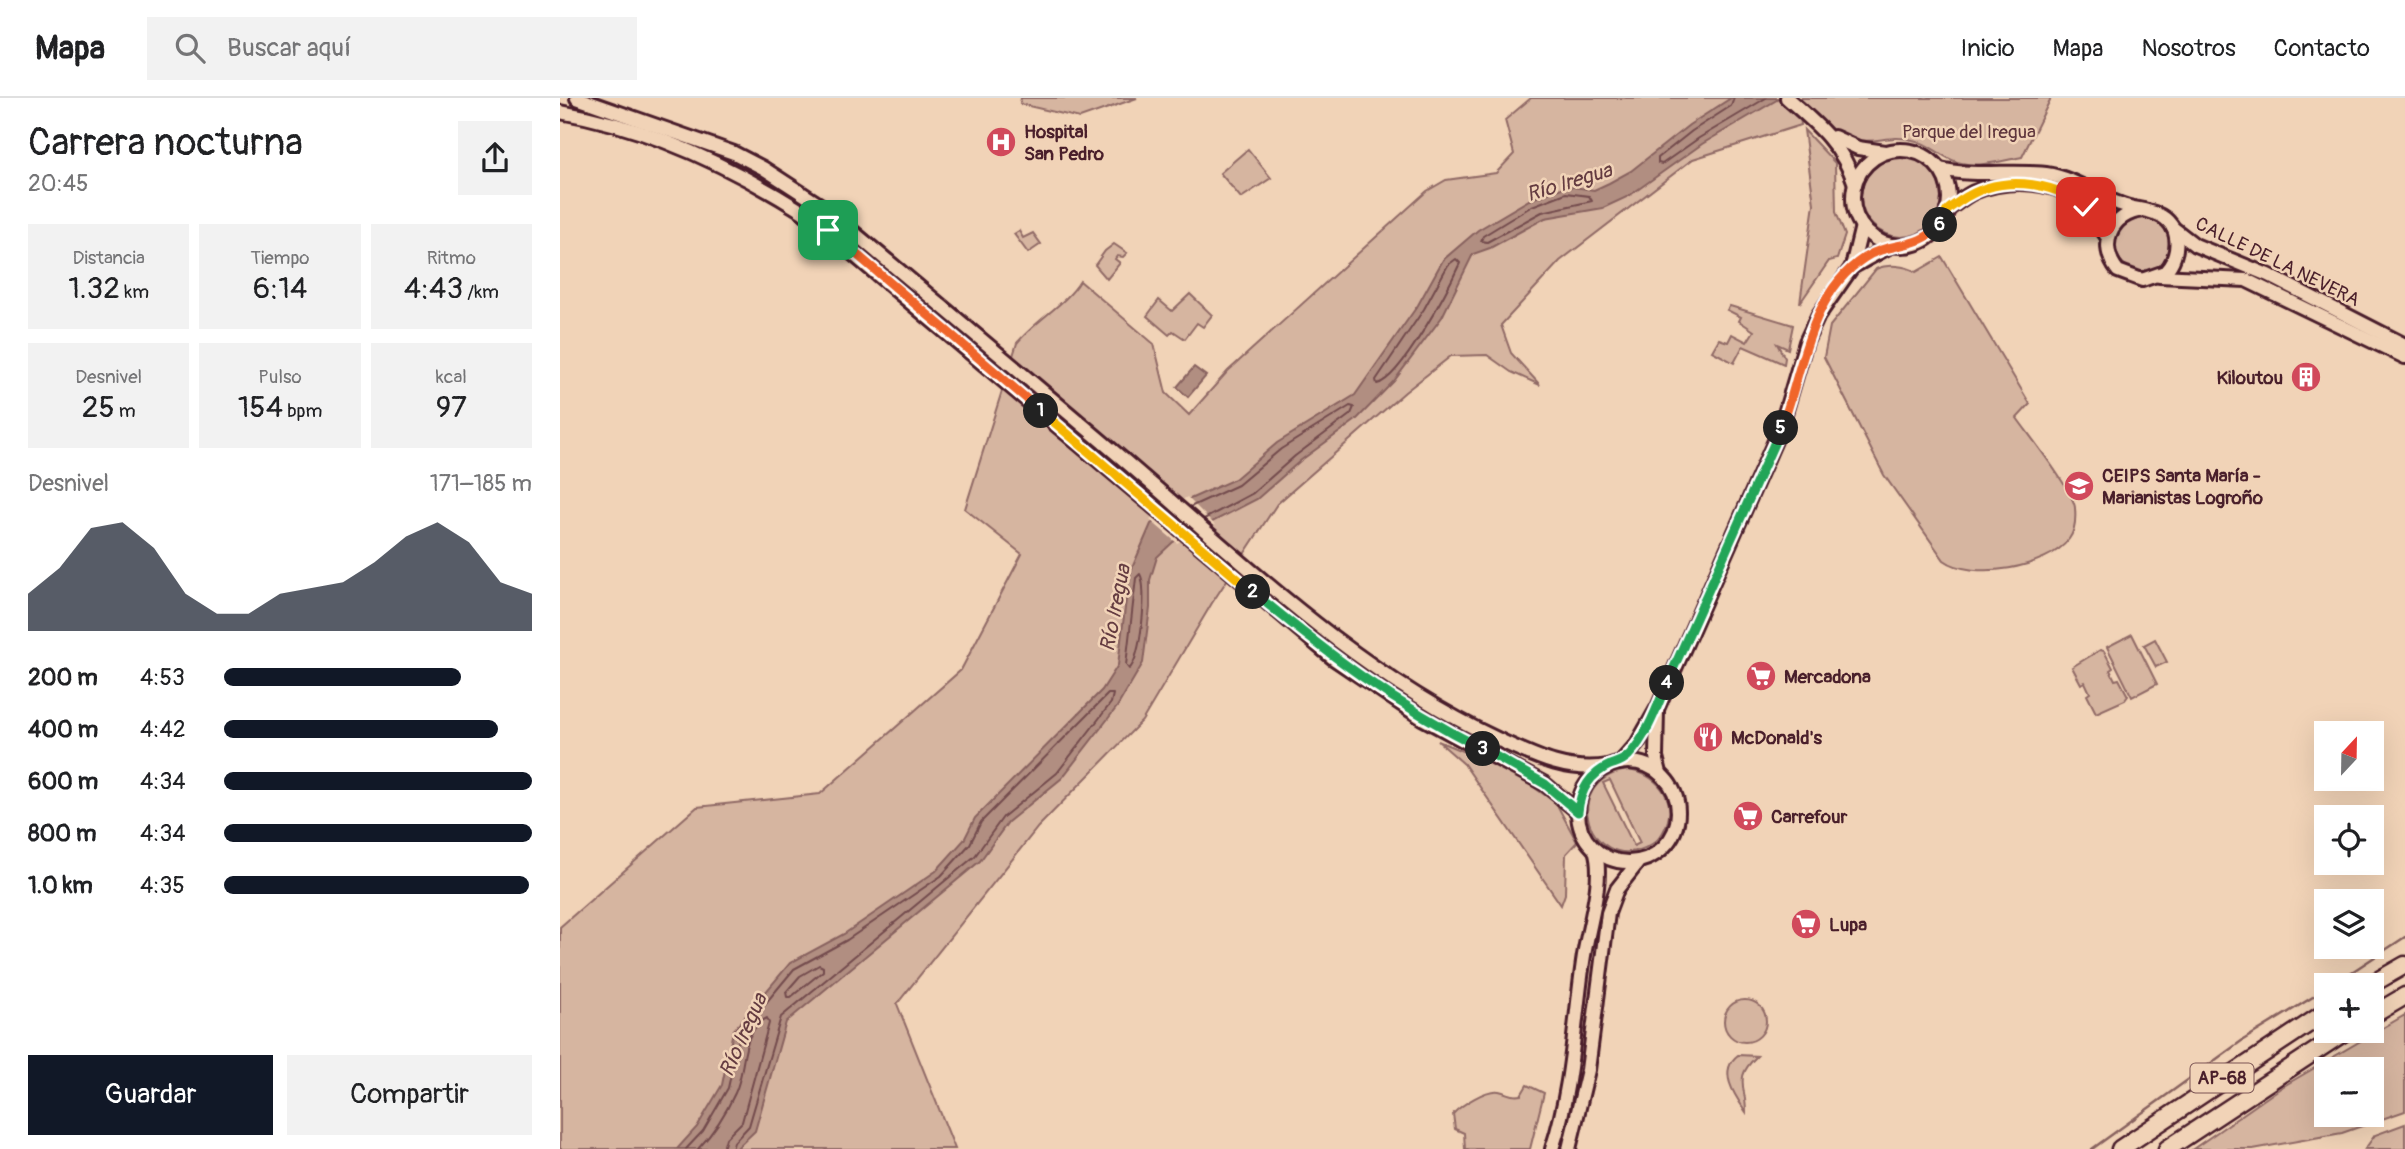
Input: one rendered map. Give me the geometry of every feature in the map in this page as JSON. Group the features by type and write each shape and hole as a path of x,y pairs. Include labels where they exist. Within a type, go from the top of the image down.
{"highway":[{"path":"2384,977 2405,965"},
{"path":"2384,1008 2405,996"},
{"name":"AP-68","path":"2120,1149 2314,1020"},
{"name":"AP-68","path":"2167,1149 2328,1043"}],"main road":[{"path":"577,98 708,141 763,168 823,206 1256,574 1355,655 1425,702 1536,757 1586,770 1614,764 1645,765 1660,773 1675,792 1678,821 1666,845 1639,861 1617,889 1608,913 1586,1080 1569,1149"},
{"path":"1787,98 1824,131 1844,155 1855,184 1854,208 1862,226 1875,239 1892,245 1913,244 1928,237 1940,226 1947,210 1948,189 1940,169 1932,161 1910,150 1885,152 1858,149 1824,131"},
{"path":"560,111 670,143 718,162 803,212 865,261 1246,586 1365,681 1422,718 1512,763 1545,784 1578,812"},
{"path":"1855,184 1866,164 1885,152"},
{"path":"1940,169 1964,174 2049,174 2080,184 2119,204 2144,210 2163,217 2173,228 2177,243 2175,259 2159,276 2142,280 2125,276 2109,256 2108,238 2117,221 2125,215 2144,210"},
{"path":"1947,210 1971,193 1993,186 2027,183 2070,195 2086,207 2108,238"},
{"path":"1552,1149 1562,1121 1574,1052 1583,963 1599,869 1595,850 1583,832 1578,812 1579,801 1589,780 1614,764 1637,744 1658,707 1781,427 1810,334 1832,294 1852,267 1862,226"},
{"name":"CALLE DE LA NEVERA","path":"2173,228 2195,245 2268,275 2405,345"},
{"path":"1852,267 1892,245"},
{"name":"CALLE DE LA NEVERA","path":"2159,276 2246,280 2405,357"},
{"path":"1658,707 1656,757 1660,773"},
{"path":"1595,850 1620,861 1639,861"}],"green space":[{"path":"1021,98 1137,98 1080,118 1020,104"},
{"name":"Parque del Iregua","path":"1531,98 2051,98 2022,157 1996,162 1960,163 1923,144 1902,138 1857,140 1834,130 1827,138 1800,115 1801,125 1693,159 1560,261 1501,325 1511,353 1540,385 1511,372 1487,355 1451,356 1405,392 1277,504 1212,603 1142,721 1038,827 897,1004 955,1149 560,1149 560,927 697,807 820,794 961,670 1022,554 965,509 1017,343 1067,297 1080,281 1154,344 1166,393 1189,415 1228,371 1427,191 1446,180 1496,173 1514,154 1505,120"},
{"path":"1804,130 1835,163 1836,212 1845,235 1837,259 1829,261 1800,303 1814,204"},
{"path":"1248,149 1271,178 1241,198 1220,173"},
{"path":"1901,157 1916,160 1929,169 1938,182 1941,197 1938,212 1929,225 1916,234 1901,237 1886,234 1873,225 1864,212 1861,197 1864,182 1873,169 1886,160"},
{"path":"2143,216 2154,218 2163,224 2169,233 2169,255 2163,264 2154,270 2143,272 2132,270 2123,264 2117,255 2115,244 2117,233 2123,224 2132,218"},
{"path":"1019,231 1023,238 1033,233 1041,244 1028,253 1014,234"},
{"path":"1114,244 1127,253 1123,257 1117,256 1115,259 1120,263 1107,279 1095,265"},
{"path":"1942,257 2030,404 2017,418 2073,500 2075,525 2069,539 2059,549 2028,564 1972,570 1944,560 1884,475 1824,357 1830,326 1876,269 1896,266 1916,272"},
{"path":"1190,294 1212,315 1203,327 1197,323 1185,339 1173,331 1169,335 1147,316 1159,300 1172,311"},
{"path":"1730,306 1793,325 1788,349 1777,344 1785,358 1784,364 1743,346 1734,363 1712,351 1719,339 1728,342 1732,334 1747,342 1754,331 1739,321 1741,317 1727,310"},
{"path":"2132,634 2157,684 2132,697 2107,647"},
{"path":"2155,639 2167,662 2156,667 2144,645"},
{"path":"2100,650 2104,651 2113,668 2110,670 2115,680 2119,679 2128,696 2125,700 2096,713 2087,695 2090,693 2085,682 2081,684 2072,667"},
{"path":"1438,741 1508,770 1556,803 1577,842 1566,854 1565,894 1561,905 1464,764"},
{"path":"1627,770 1646,776 1661,788 1669,805 1669,815 1662,833 1652,844 1626,852 1609,848 1597,837 1589,822 1587,806 1593,791 1605,778","holes":["1610,780 1640,843 1634,846 1603,783"]},
{"path":"1745,1000 1760,1006 1766,1021 1760,1036 1745,1042 1730,1036 1724,1021 1730,1006"},
{"path":"2405,1015 2405,1111 2384,1118 2384,1057 2333,1057 2357,1043 2384,1043 2384,1027"},
{"path":"1738,1055 1757,1056 1743,1076 1746,1112 1733,1091 1728,1076 1732,1061"},
{"path":"2314,1068 2314,1127 2359,1127 2342,1133 2253,1149 2193,1149 2282,1087"},
{"path":"1527,1085 1544,1093 1530,1149 1465,1149 1464,1133 1455,1129 1453,1114 1481,1095 1499,1091 1521,1095"},
{"path":"2405,1124 2405,1149 2365,1149 2375,1135"}],"water":[{"name":"Río Iregua","path":"1731,98 1780,98 1702,144 1629,196 1603,208 1545,218 1490,248 1473,254 1442,317 1394,381 1356,420 1300,461 1257,499 1173,542 1157,557 1150,580 1150,608 1143,663 1117,707 1062,778 1008,822 980,861 786,1022 755,1131 736,1149 677,1149 697,1127 722,1085 733,1031 790,963 844,934 936,871 964,840 975,818 1102,690 1118,665 1129,575 1151,524 1190,499 1235,479 1277,443 1355,395 1418,305 1443,260 1478,230 1529,200 1567,186 1594,190 1609,183 1631,171 1689,125"},
{"path":"1194,367 1206,376 1188,397 1177,387"}],"pier":[{"path":"1187,497 1215,525 1177,543 1150,520"}],"waterway":[{"path":"2350,973 2405,937"},
{"path":"2092,1149 2243,1040 2314,996"}],"place":[{"name":"Hospital San Pedro","path":"1001,142"},
{"name":"Kiloutou","path":"2306,377"},
{"name":"CEIPS Santa María - Marianistas Logroño","path":"2079,486"},
{"name":"Mercadona","path":"1761,676"},
{"name":"McDonald's","path":"1708,737"},
{"name":"Carrefour","path":"1748,816"},
{"name":"Lupa","path":"1806,924"}],"route":[{"path":"828,230 1333,658 1422,718 1512,763 1545,784 1578,812 1579,801 1589,780 1629,755 1658,707 1781,427 1791,401 1806,342 1818,316 1852,267 1892,245 1913,244 1928,237 1940,226 1947,210 1971,193 1993,186 2027,183 2050,187 2070,195 2086,207"}]}
